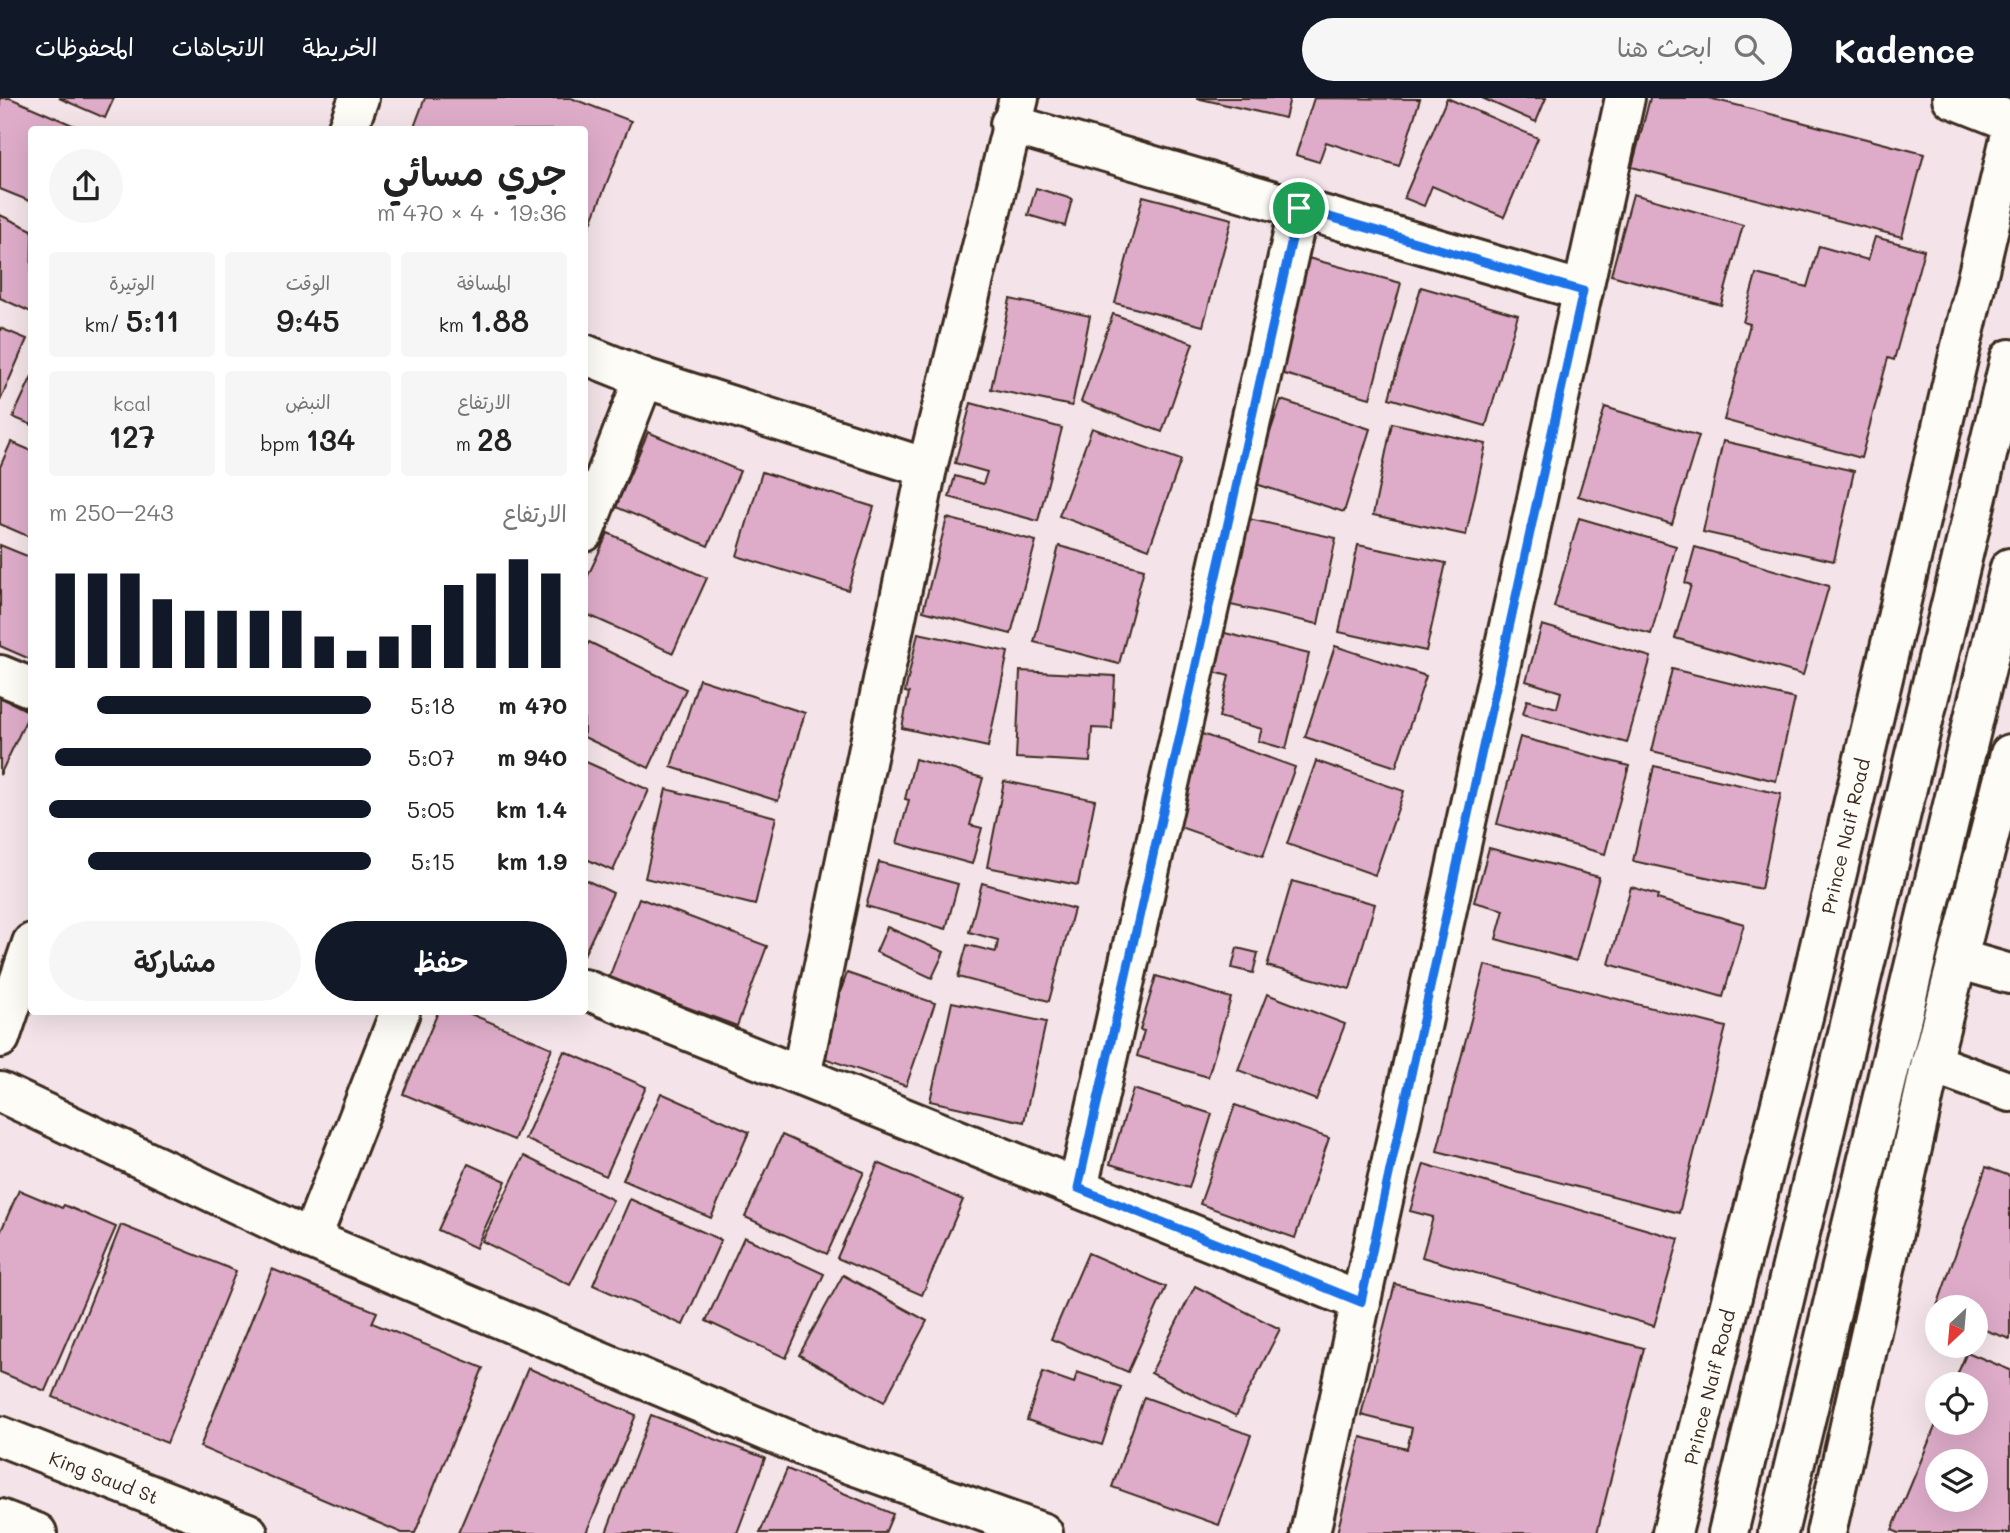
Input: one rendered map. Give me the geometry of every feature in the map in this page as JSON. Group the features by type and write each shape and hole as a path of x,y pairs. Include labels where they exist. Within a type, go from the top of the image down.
{"street":[{"path":"348,126 359,98"},
{"path":"1310,1533 1625,98"},
{"path":"1952,98 2010,121"},
{"path":"801,1076 927,468 1014,111 1299,208 1583,291"},
{"name":"Prince Naif Road","path":"1672,1533 1805,1009 2010,138"},
{"path":"1078,1188 1299,208"},
{"path":"588,356 644,378 927,468"},
{"path":"1728,1533 2010,359"},
{"path":"588,522 644,378"},
{"path":"1777,1533 2010,568"},
{"path":"0,674 28,686"},
{"path":"1826,1533 1931,1063 1958,959 2001,827 2010,754"},
{"path":"0,1038 28,955"},
{"path":"1958,959 2010,974"},
{"path":"588,991 1361,1302"},
{"path":"311,1239 399,1015"},
{"path":"1931,1063 2010,1092"},
{"path":"0,1092 311,1239 817,1452 1042,1533"},
{"name":"King Saud St","path":"0,1436 248,1533"},
{"path":"0,1519 37,1533"}],"building":[{"path":"0,98 10,98 75,126 28,126 28,200 0,189"},
{"path":"59,98 114,98 105,118"},
{"path":"425,98 571,98 631,121 588,231 588,126 414,126"},
{"path":"1196,98 1290,98 1285,118"},
{"path":"1314,98 1420,99 1399,166 1326,142 1319,162 1296,155"},
{"path":"1447,98 1538,138 1504,217 1432,186 1424,206 1404,198"},
{"path":"1482,98 1546,98 1536,122"},
{"path":"1650,98 1709,98 1924,154 1902,237 1632,167"},
{"path":"1036,188 1072,199 1065,226 1028,215"},
{"path":"1633,194 1743,225 1721,305 1611,275"},
{"path":"1143,196 1232,219 1203,326 1115,303"},
{"path":"0,215 28,228 28,311 0,298"},
{"path":"1875,237 1924,250 1894,360 1888,358 1861,458 1724,420 1750,324 1743,322 1756,274 1807,287 1819,246 1868,260"},
{"path":"1308,258 1401,283 1370,398 1277,372"},
{"path":"1421,287 1518,315 1486,426 1389,398"},
{"path":"1010,299 1090,316 1072,406 991,389"},
{"path":"1113,314 1193,343 1162,432 1081,402"},
{"path":"0,328 27,339 0,401"},
{"path":"28,385 28,423 13,417"},
{"path":"1281,400 1370,429 1344,512 1253,483"},
{"path":"971,403 1062,428 1038,521 949,497 955,476 983,484 987,472 955,463"},
{"path":"1605,407 1699,436 1672,524 1578,496"},
{"path":"1392,423 1486,444 1466,535 1373,515"},
{"path":"1092,428 1181,460 1149,549 1059,516"},
{"path":"648,432 740,471 708,546 616,507"},
{"path":"1723,441 1854,471 1834,561 1703,532"},
{"path":"11,442 28,449 28,536 0,524 0,467"},
{"path":"762,472 874,507 848,590 737,556"},
{"path":"947,518 1036,541 1011,634 923,611"},
{"path":"1244,518 1336,538 1318,624 1226,604"},
{"path":"1579,518 1676,546 1651,634 1554,607"},
{"path":"608,533 707,578 673,653 588,615 588,576"},
{"path":"0,545 28,556 28,658 0,646"},
{"path":"1358,545 1446,563 1426,651 1339,632"},
{"path":"1059,546 1144,569 1119,664 1034,642"},
{"path":"1695,547 1829,586 1803,675 1675,638 1691,585 1685,583"},
{"path":"1542,625 1651,657 1627,743 1523,714 1527,700 1557,708 1561,692 1526,681"},
{"path":"1213,630 1309,654 1286,749 1258,741 1262,729 1219,717 1229,676 1203,669"},
{"path":"918,633 1008,652 988,747 902,728 909,693 905,692"},
{"path":"588,644 686,689 649,768 588,739"},
{"path":"1335,646 1426,676 1396,767 1305,737"},
{"path":"1672,669 1795,699 1776,781 1652,751"},
{"path":"1020,671 1115,676 1112,729 1092,728 1090,762 1016,758"},
{"path":"699,679 805,713 778,801 671,767"},
{"path":"0,697 28,711 28,716 0,775"},
{"path":"1188,729 1295,767 1263,856 1174,825 1192,776 1174,769"},
{"path":"1520,737 1629,766 1605,854 1497,824"},
{"path":"915,759 983,778 970,825 982,828 972,864 897,843 909,800 905,799"},
{"path":"1316,761 1404,791 1375,875 1287,844"},
{"path":"588,763 649,790 613,871 588,860"},
{"path":"1654,766 1781,794 1761,889 1633,861"},
{"path":"1004,781 1095,800 1078,885 987,867"},
{"path":"666,789 776,817 755,905 645,878"},
{"path":"1489,848 1599,877 1576,961 1496,939 1504,910 1474,902"},
{"path":"879,862 958,884 946,929 866,906"},
{"path":"588,881 613,893 588,946"},
{"path":"1292,881 1375,904 1350,989 1267,966"},
{"path":"982,883 1074,909 1049,1001 958,977 967,945 996,952 998,940 969,932"},
{"path":"1631,887 1658,895 1657,899 1744,924 1723,997 1609,964"},
{"path":"639,898 767,946 737,1026 609,978"},
{"path":"887,927 944,952 932,978 876,952"},
{"path":"1237,948 1258,953 1253,973 1232,968"},
{"path":"1485,965 1726,1027 1679,1213 1437,1151"},
{"path":"847,973 935,1003 906,1086 818,1056"},
{"path":"1156,976 1231,998 1208,1077 1137,1056 1144,1031 1140,1030"},
{"path":"1267,994 1345,1024 1316,1100 1238,1070"},
{"path":"952,1002 1046,1022 1024,1122 930,1101"},
{"path":"437,1015 473,1015 552,1048 514,1140 403,1094"},
{"path":"564,1051 646,1087 606,1176 525,1139"},
{"path":"1133,1089 1212,1114 1189,1188 1110,1164"},
{"path":"661,1093 749,1132 711,1218 623,1180"},
{"path":"1235,1105 1329,1138 1295,1238 1200,1204"},
{"path":"782,1135 864,1172 827,1254 745,1217"},
{"path":"524,1156 613,1200 570,1285 482,1241"},
{"path":"878,1163 963,1200 922,1295 837,1258"},
{"path":"468,1164 506,1181 476,1248 438,1230"},
{"path":"1424,1164 1679,1239 1654,1326 1422,1257 1433,1217 1410,1211"},
{"path":"1986,1167 2010,1176 2010,1339 1988,1331 1988,1295 1941,1295"},
{"path":"19,1190 116,1227 45,1391 0,1372 0,1233"},
{"path":"630,1199 721,1240 683,1325 593,1285"},
{"path":"121,1225 236,1271 167,1443 53,1397"},
{"path":"744,1237 824,1274 786,1358 706,1321"},
{"path":"1088,1253 1166,1287 1128,1372 1051,1339"},
{"path":"272,1269 377,1312 372,1323 483,1368 415,1533 402,1533 200,1447"},
{"path":"843,1275 927,1321 884,1402 799,1355"},
{"path":"1395,1284 1644,1348 1597,1533 1337,1533 1361,1437 1407,1449 1412,1428 1361,1415"},
{"path":"1195,1286 1280,1329 1236,1416 1151,1373"},
{"path":"1964,1358 1981,1358 2010,1370 2010,1533 1899,1533 1892,1530 1925,1451 1925,1512 1988,1512 1988,1449 1926,1449 1932,1435 1988,1435 1988,1372 1958,1372"},
{"path":"528,1368 636,1415 586,1533 458,1533"},
{"path":"1043,1372 1074,1383 1077,1372 1121,1387 1102,1445 1027,1420"},
{"path":"1144,1397 1251,1435 1219,1525 1112,1487"},
{"path":"651,1415 765,1458 737,1533 606,1533"},
{"path":"787,1469 893,1514 885,1533 760,1533"}],"route":[{"path":"1299,208 1583,291 1361,1302 1078,1188 1299,208"}]}
